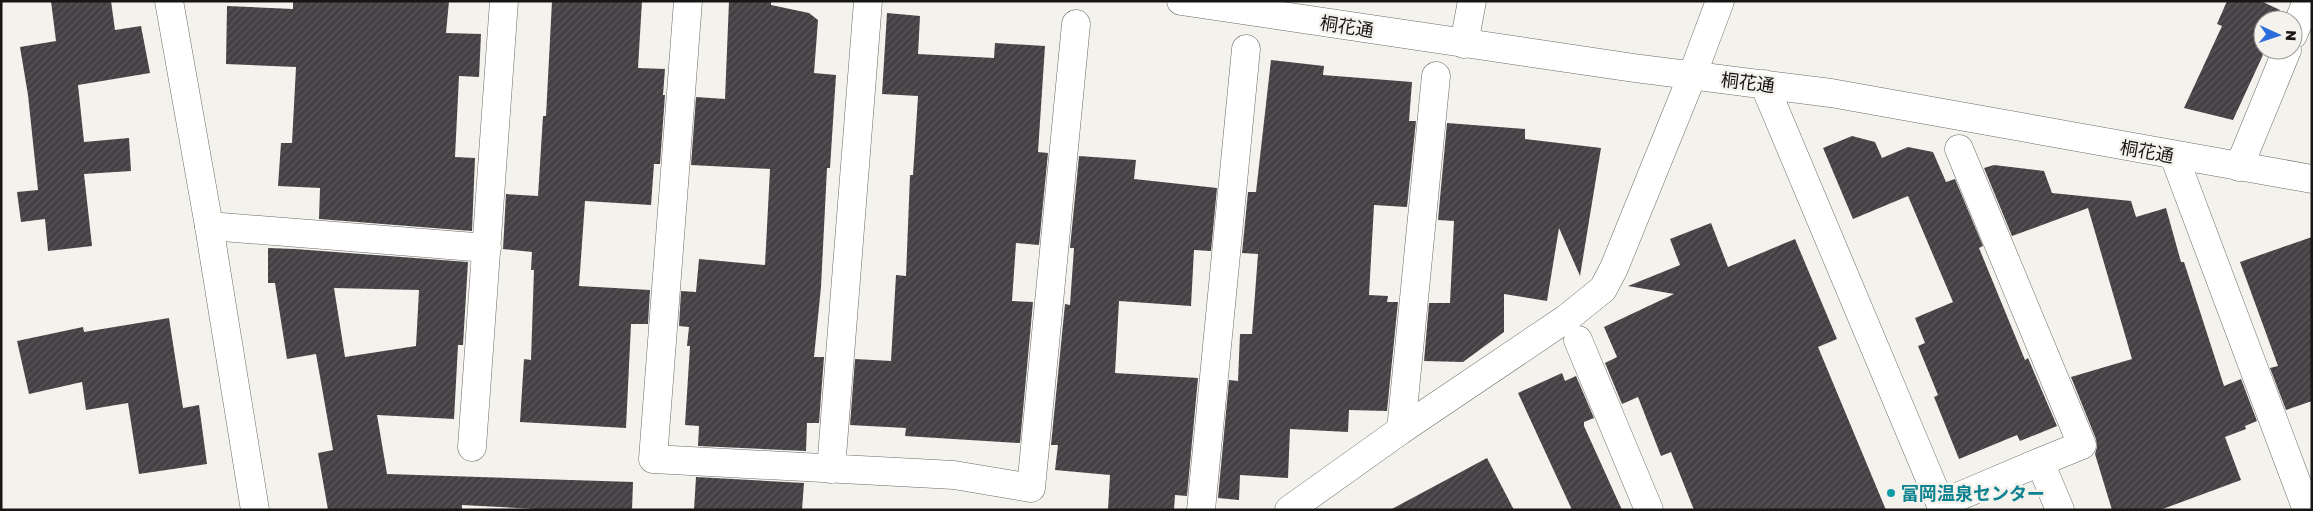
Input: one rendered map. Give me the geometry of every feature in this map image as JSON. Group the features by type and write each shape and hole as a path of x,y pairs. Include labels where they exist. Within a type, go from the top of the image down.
{"street":[{"path":"169,1 210,226 255,510"},
{"path":"472,447 504,1"},
{"path":"688,1 653,459 954,475 1030,488 1076,24"},
{"path":"831,469 868,1"},
{"name":"桐花通","path":"1181,1 1269,8 1464,44 1692,76 1831,93 2174,156 2312,179"},
{"path":"1464,44 1472,1"},
{"path":"1289,510 1401,430 1567,318 1603,289 1614,268 1692,76 1720,1"},
{"path":"1200,510 1246,49"},
{"path":"2238,167 2283,60"},
{"path":"1401,430 1436,76"},
{"path":"1764,84 1942,507 2082,445 1959,149"},
{"path":"2174,156 2306,510"},
{"path":"210,226 487,248"},
{"path":"1578,340 1649,510"},
{"path":"2040,462 2060,510"}],"building":[{"path":"51,1 111,1 115,30 141,26 150,73 78,85 84,142 129,138 131,171 84,174 92,246 48,251 45,219 21,222 17,192 38,190 28,95 20,47 56,41"},
{"path":"293,1 449,1 446,33 481,34 479,77 459,76 455,157 475,158 472,231 319,219 320,188 278,186 281,143 292,143 296,67 226,64 227,6 293,9"},
{"path":"552,1 642,1 638,68 665,69 660,164 654,164 651,205 585,201 579,286 650,290 648,324 631,324 626,428 520,422 524,359 531,360 534,270 531,270 532,252 503,249 506,194 538,196 543,116 546,116"},
{"path":"729,1 771,1 771,5 809,13 818,20 814,73 836,75 830,168 827,168 821,287 814,357 824,357 819,423 807,423 806,451 698,446 699,426 685,425 690,346 687,346 689,327 679,326 681,291 696,292 699,259 765,265 770,169 691,165 696,97 725,99"},
{"path":"2227,1 2261,1 2280,10 2253,10 2253,60 2261,60 2233,120 2184,108 2222,26 2217,24"},
{"path":"887,13 920,16 918,54 994,58 995,43 1045,46 1038,152 1048,153 1039,245 1016,243 1012,301 1033,302 1020,443 905,436 906,428 850,425 855,359 891,361 896,275 906,276 910,175 913,175 918,96 882,94"},
{"path":"1271,60 1324,66 1323,75 1412,82 1409,121 1416,121 1407,207 1374,205 1369,295 1388,296 1387,302 1398,302 1387,411 1349,410 1348,432 1290,429 1288,478 1240,475 1239,500 1218,498 1229,380 1238,381 1240,334 1252,334 1258,254 1242,253 1248,192 1256,192"},
{"path":"1447,123 1525,129 1525,139 1601,148 1580,276 1559,228 1547,301 1504,294 1504,332 1463,362 1424,361 1429,303 1450,303 1454,221 1438,220"},
{"path":"1852,136 1875,142 1882,158 1908,147 1933,152 1946,182 1955,179 1983,246 1979,248 2025,360 2028,358 2057,426 2020,441 2017,435 1959,459 1934,397 1938,395 1918,346 1925,343 1915,318 1953,302 1908,196 1853,219 1823,148"},
{"path":"1079,156 1136,160 1134,179 1217,188 1211,251 1194,250 1191,306 1119,301 1115,373 1198,378 1187,496 1175,495 1174,510 1108,510 1110,475 1055,470 1058,445 1051,445 1065,304 1070,305 1074,248 1070,248"},
{"path":"1994,165 2044,171 2052,193 2131,201 2136,217 2166,208 2181,262 2184,262 2224,386 2241,379 2257,421 2245,426 2246,429 2225,437 2241,480 2160,510 2112,510 2095,454 2097,447 2096,439 2071,377 2132,359 2088,208 2012,236 1984,168"},
{"path":"1711,223 1728,267 1795,239 1837,339 1818,347 1886,510 1694,510 1671,452 1661,456 1638,397 1622,404 1605,363 1617,357 1604,327 1674,294 1628,286 1680,265 1670,239"},
{"path":"2312,237 2312,401 2286,410 2270,368 2278,366 2240,262"},
{"path":"268,248 468,262 463,345 458,345 454,419 377,415 387,474 633,482 632,510 554,510 462,505 462,510 328,510 318,453 333,450 316,354 287,359 275,283 268,283","holes":["334,288 419,290 416,346 345,357"]},
{"path":"169,318 183,408 199,405 207,464 139,474 128,403 86,410 82,382 29,394 17,341 83,327 84,332"},
{"path":"1562,373 1565,381 1576,376 1594,418 1584,422 1584,426 1622,510 1572,510 1518,393"},
{"path":"1487,458 1514,510 1390,510"},
{"path":"696,477 804,483 802,510 694,510"}],"place":[{"name":"富岡温泉センター","path":"1891,493"}]}
